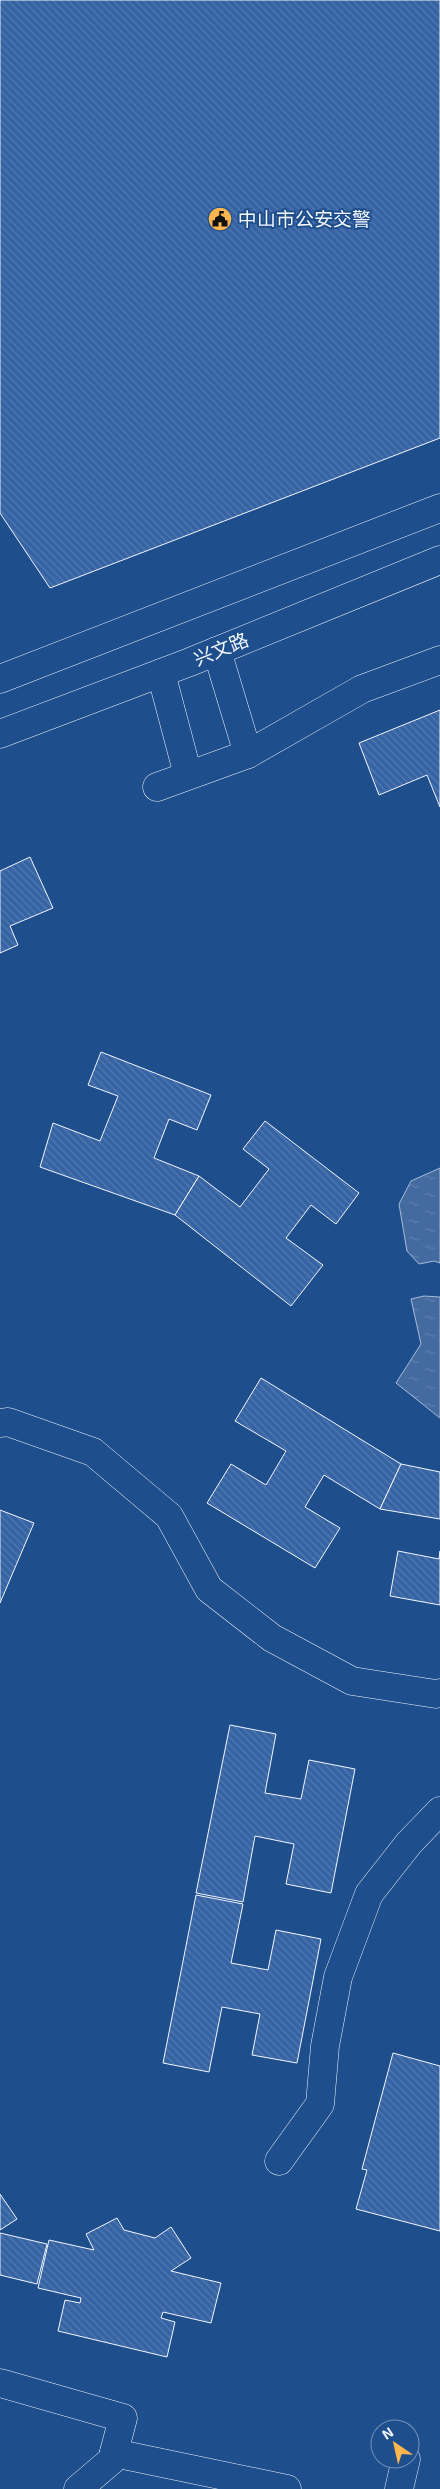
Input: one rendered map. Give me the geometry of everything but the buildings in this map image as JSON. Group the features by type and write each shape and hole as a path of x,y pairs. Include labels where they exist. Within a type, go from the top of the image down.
{"street":[{"path":"0,679 440,508"},
{"name":"兴文路","path":"0,734 217,651 440,560"},
{"path":"217,651 248,754"},
{"path":"157,787 248,754 362,689 440,660"},
{"path":"161,673 188,776"},
{"path":"0,1422 8,1422 93,1452 169,1516 208,1589 272,1638 352,1681 436,1694 440,1693"},
{"path":"279,2161 320,2104 326,2046 338,1977 369,1894 409,1843 440,1811"},
{"path":"0,2383 123,2418 112,2460 78,2489"},
{"path":"114,2453 287,2489"},
{"path":"399,2489 404,2469"}],"water":[{"path":"440,1168 440,1263 434,1261 419,1264 407,1251 399,1204 411,1181"},
{"path":"424,1296 440,1297 440,1418 396,1383 421,1344 411,1299"}],"place":[{"name":"中山市公安交警","path":"220,219"}]}
